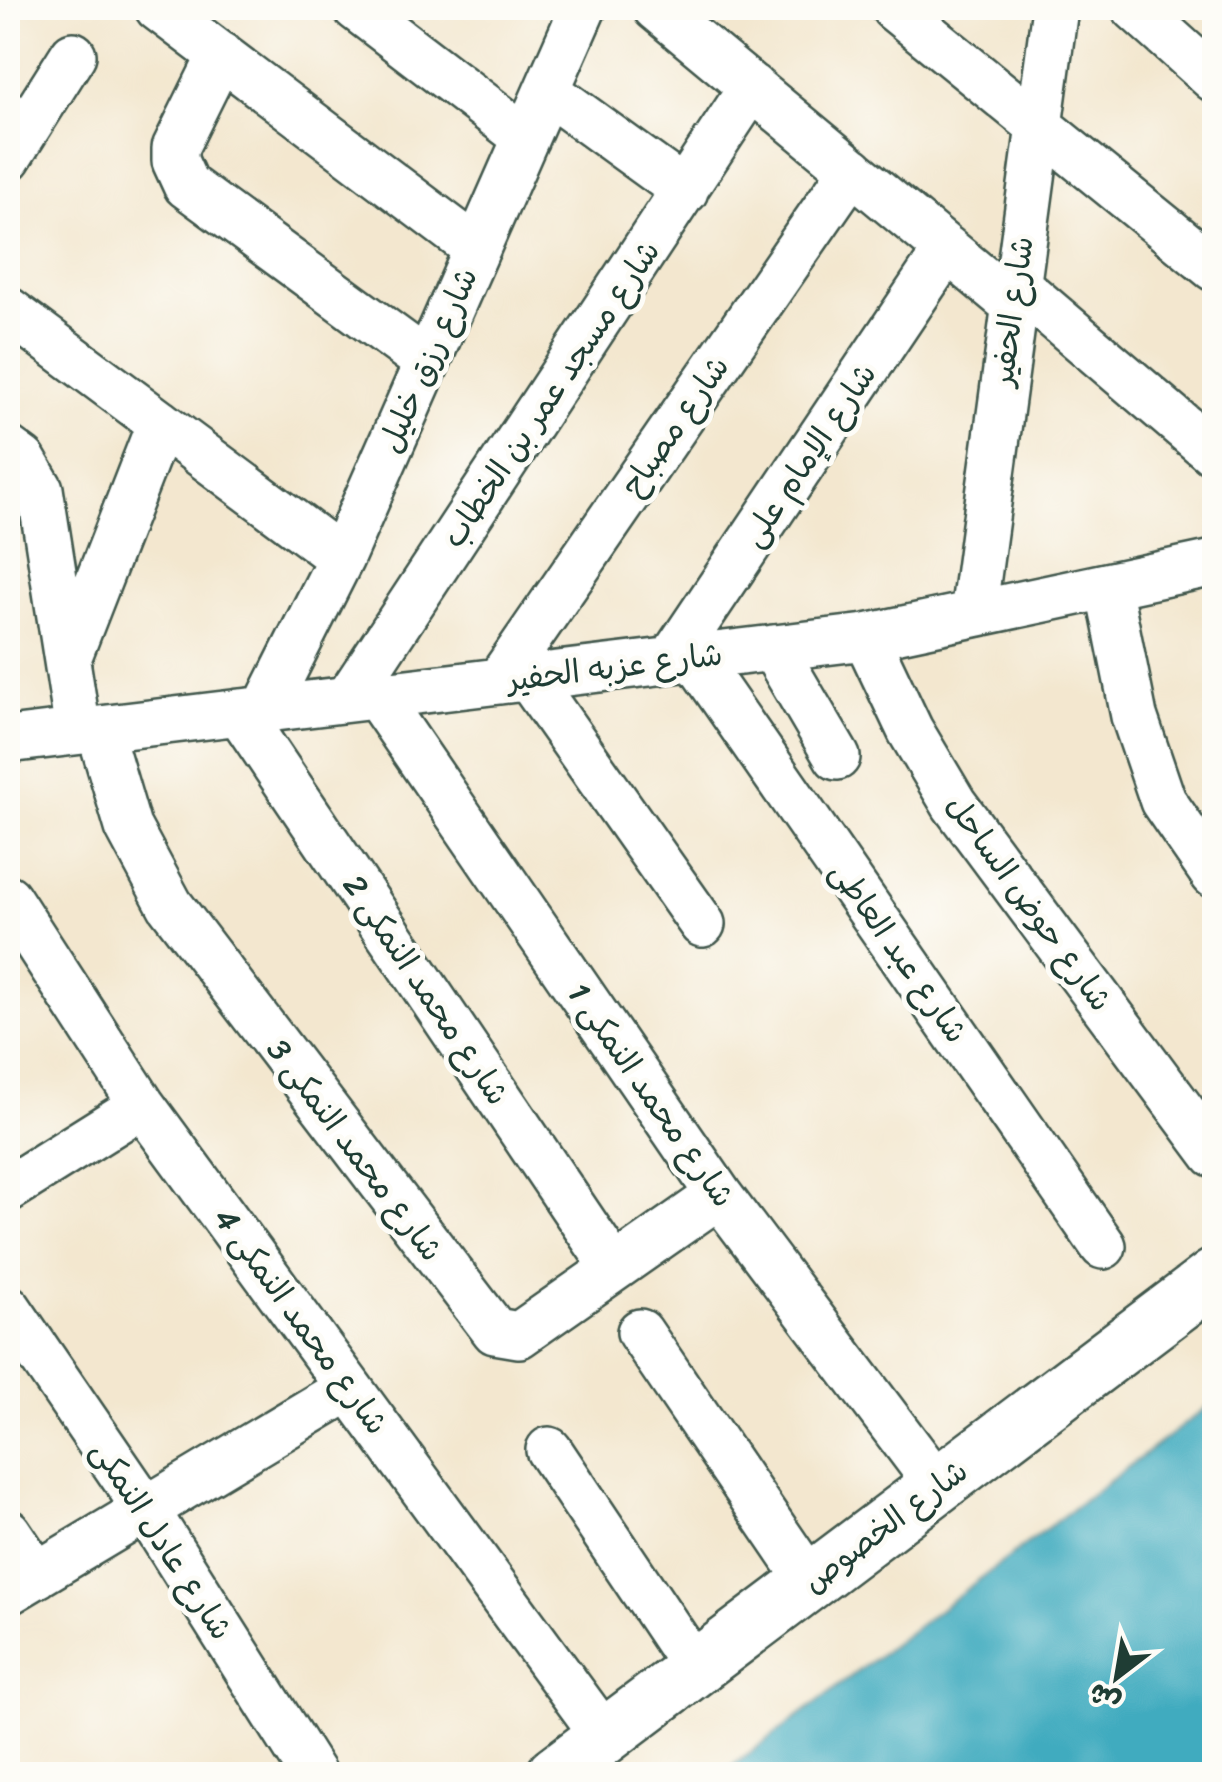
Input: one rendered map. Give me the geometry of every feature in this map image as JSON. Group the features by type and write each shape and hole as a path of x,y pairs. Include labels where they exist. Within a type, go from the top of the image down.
{"main road":[{"name":"شارع الخصوص","path":"555,1774 1214,1277"}],"street":[{"path":"158,8 477,250"},
{"path":"356,8 526,138"},
{"path":"656,8 947,249 1014,293 1214,453"},
{"path":"894,8 1038,120 1214,268"},
{"name":"شارع الحفير","path":"973,614 1055,8"},
{"path":"1134,8 1214,80"},
{"name":"شارع رزق خليل","path":"252,711 341,558 547,91 570,14"},
{"path":"8,158 73,55"},
{"path":"221,56 174,148 179,174 186,185 427,362"},
{"name":"شارع مسجد عمر بن الخطاب","path":"362,697 752,87"},
{"path":"547,91 685,191"},
{"name":"شارع مصباح","path":"514,679 852,170"},
{"name":"شارع الإمام على","path":"683,659 947,249"},
{"path":"8,310 341,558"},
{"path":"68,658 160,423"},
{"name":"شارع محمد النمكى 3","path":"8,449 23,460 40,489 68,658 89,730 128,827 170,905 488,1326 502,1334 519,1334 719,1196"},
{"name":"شارع عزبه الحفير","path":"8,742 866,637 1214,563"},
{"path":"1108,586 1134,716 1162,801 1214,875"},
{"name":"شارع حوض الساحل","path":"866,637 910,730 954,804 1214,1154"},
{"path":"773,648 837,756"},
{"name":"شارع عبد العاطى","path":"683,659 1103,1246"},
{"path":"514,679 702,924"},
{"name":"شارع محمد النمكى 1","path":"362,697 719,1196 938,1486"},
{"name":"شارع محمد النمكى 2","path":"252,711 614,1268"},
{"name":"شارع محمد النمكى 4","path":"13,919 142,1105 605,1736"},
{"path":"8,1189 142,1105"},
{"name":"شارع عادل النمكى","path":"8,1308 145,1508 313,1774"},
{"path":"640,1332 810,1582"},
{"path":"8,1532 22,1583 350,1388"},
{"path":"549,1450 696,1668"}],"water":[{"path":"1214,1402 1214,1774 722,1774"}]}
